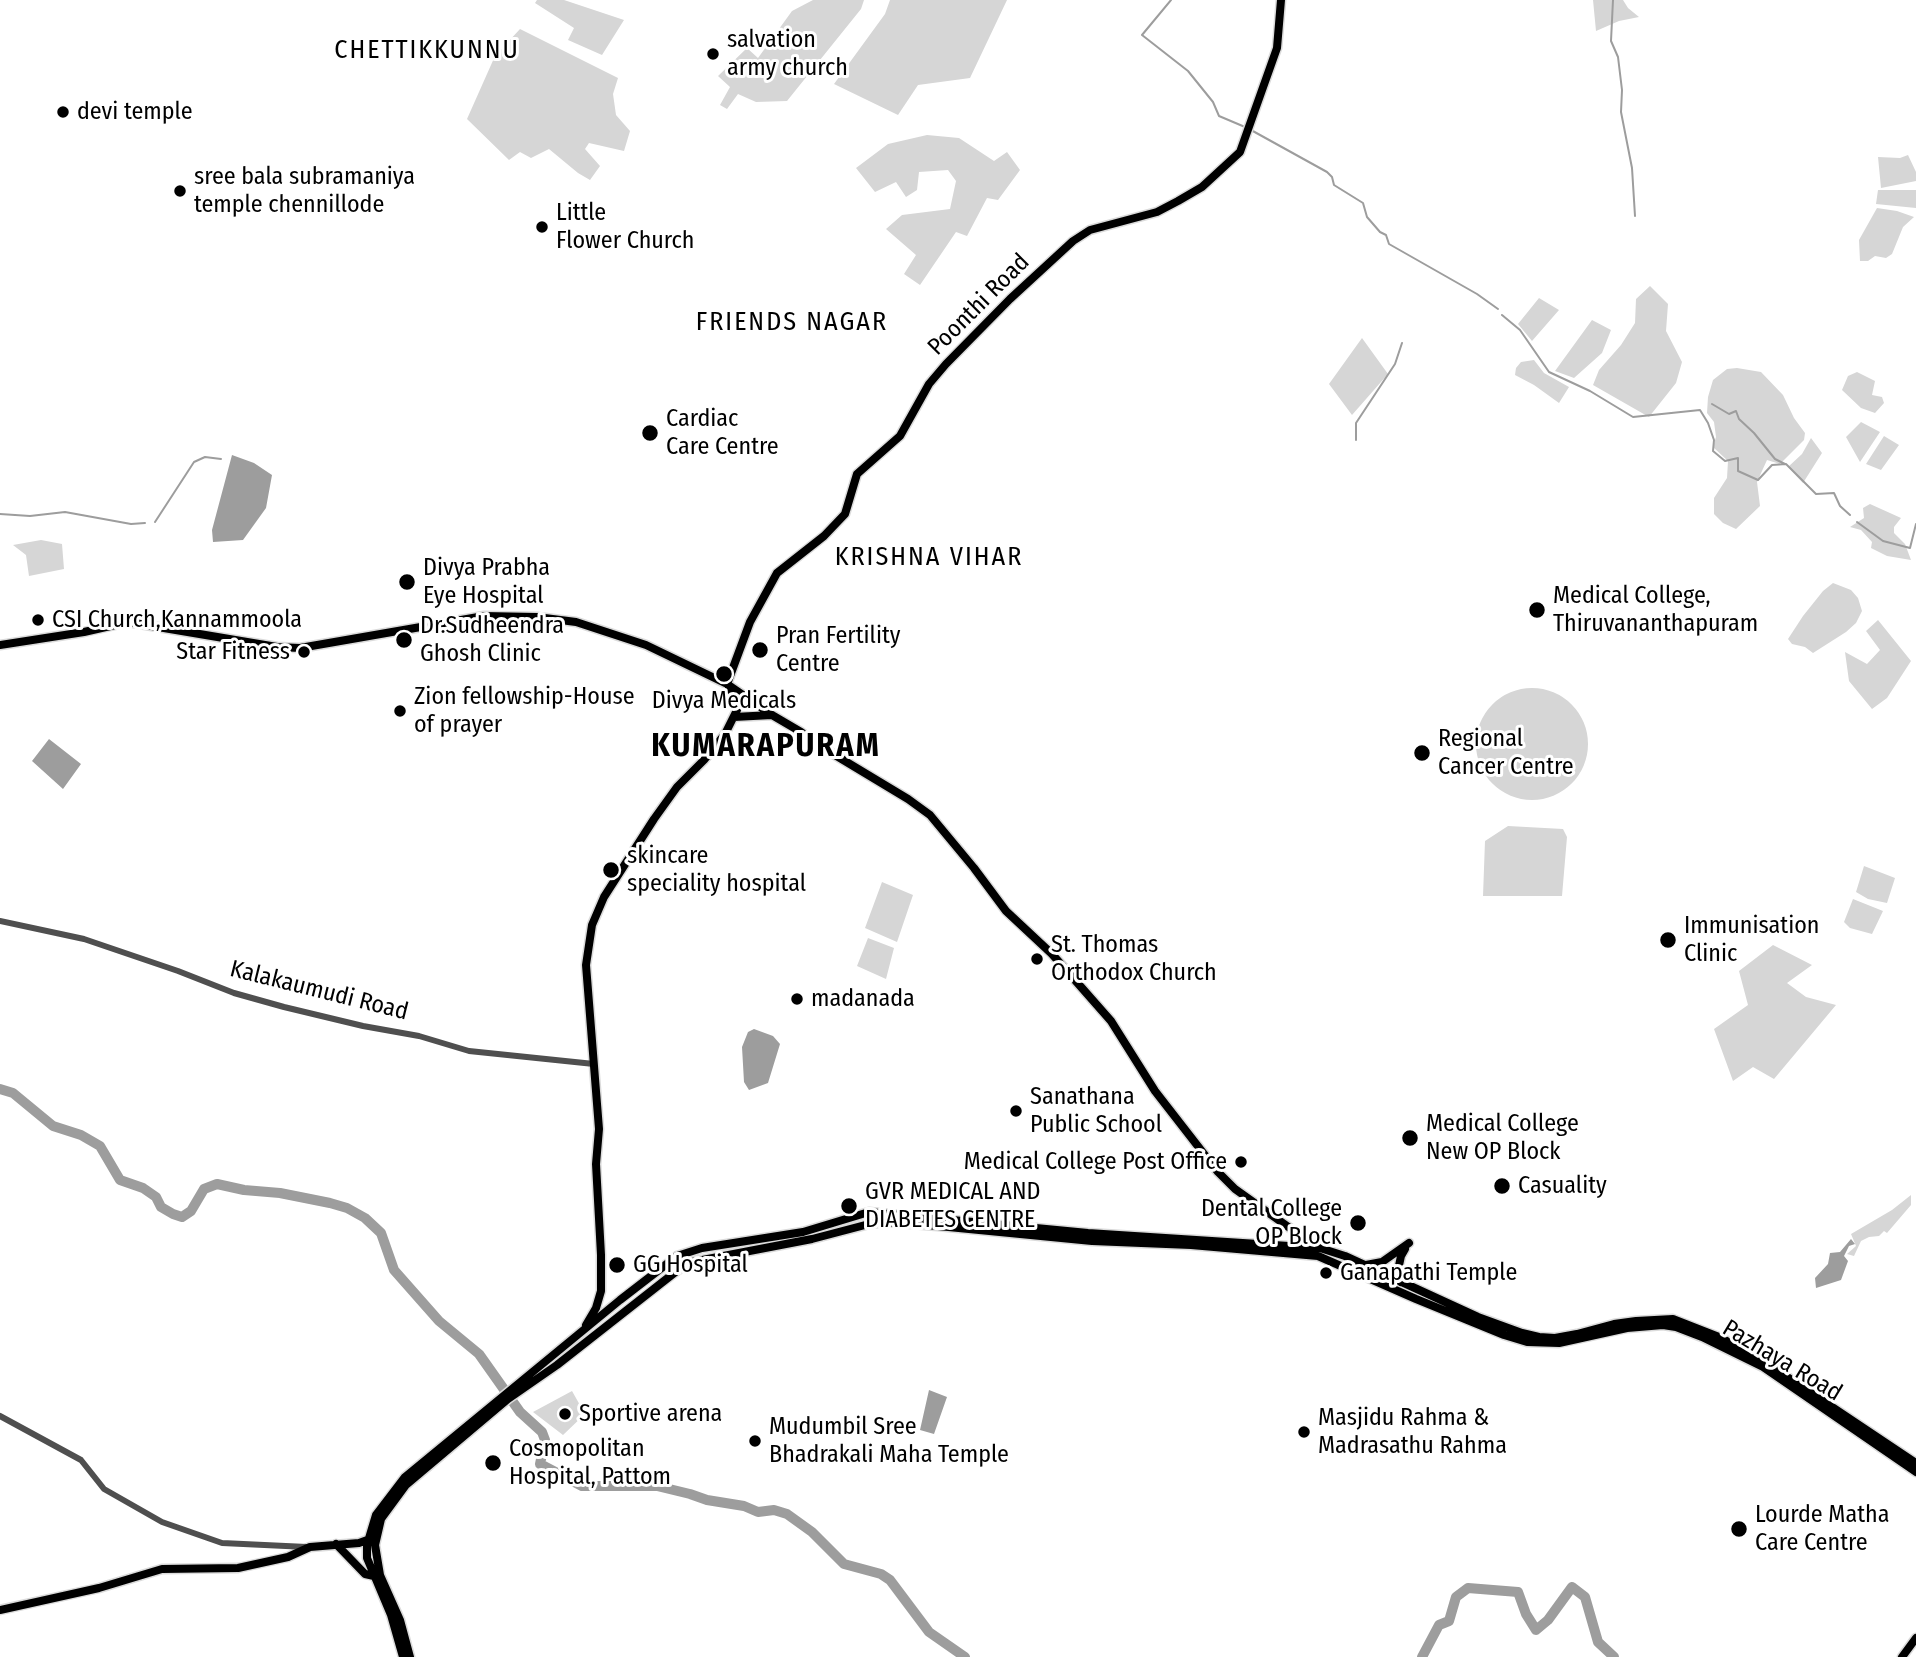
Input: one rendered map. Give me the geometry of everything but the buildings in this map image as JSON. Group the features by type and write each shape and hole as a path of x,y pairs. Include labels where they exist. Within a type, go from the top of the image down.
{"main road":[{"name":"Poonthi Road","path":"727,684 750,622 777,573 824,536 845,514 854,481 861,469 900,436 929,384 946,363 1073,241 1090,230 1157,212 1178,201 1202,187 1240,152 1277,48 1281,0"},
{"path":"0,645 128,622 277,647 300,648 484,616 537,617 576,622 621,636 727,684 930,815 1006,911 1068,971 1111,1021 1155,1091 1218,1172 1255,1206 1294,1231 1318,1256"},
{"path":"583,1330 596,1308 601,1291 596,1164 599,1129 586,965 595,919 617,876 653,818 725,734 734,717 736,703 727,684"},
{"path":"734,717 772,715"},
{"path":"403,1657 396,1621 367,1558 376,1515 394,1489 419,1464 506,1397 661,1267 684,1252 803,1232 869,1212 1088,1233 1311,1247 1330,1251 1365,1265 1478,1317 1522,1334 1539,1337 1555,1338 1577,1335 1614,1324 1659,1318 1673,1319 1690,1324 1740,1348 1783,1373 1916,1463"},
{"path":"523,1383 557,1365 678,1270 692,1262 812,1239 869,1224 886,1222 1092,1241 1191,1245 1318,1256"},
{"path":"1365,1265 1382,1262 1409,1243 1399,1264 1397,1275 1401,1282"},
{"name":"Pazhaya Road","path":"1318,1256 1416,1299 1527,1342 1571,1342 1650,1325 1689,1331 1763,1367 1916,1472"},
{"path":"601,1291 608,1299 620,1300"},
{"path":"601,1291 608,1310 616,1319"},
{"path":"410,1657 376,1560 372,1539 381,1519 406,1485 506,1397"},
{"path":"0,1610 99,1588 162,1569 238,1568 288,1557 310,1547 359,1543 372,1539"},
{"path":"336,1544 365,1574 374,1576"},
{"path":"1902,1657 1916,1638"}],"street":[{"name":"Kalakaumudi Road","path":"0,921 84,939 234,993 284,1007 419,1036 469,1051 594,1064"},
{"path":"0,1416 80,1460 104,1489 162,1522 222,1543 310,1547"}],"shaded area":[{"path":"537,0 564,0 624,20 602,55 568,40 574,28 535,3"},
{"path":"813,0 864,0 861,9 787,101 756,102 738,94 727,109 720,105 730,87 718,76 747,48 758,58 792,11"},
{"path":"890,0 1007,0 970,78 918,85 898,115 834,84 885,14"},
{"path":"1593,0 1623,0 1639,17 1619,21 1596,31"},
{"path":"520,29 618,78 613,94 616,115 630,131 624,151 589,143 585,149 600,166 590,180 549,149 531,158 520,152 509,160 467,119 495,56"},
{"path":"927,135 959,138 994,161 1007,152 1020,170 998,200 987,198 967,236 956,232 920,285 904,274 916,255 886,229 902,215 950,209 956,181 948,170 919,172 917,190 906,197 896,182 875,192 856,168 888,144"},
{"path":"1908,155 1916,172 1916,181 1881,188 1878,157 1900,158"},
{"path":"1878,190 1916,190 1916,208 1876,204"},
{"path":"1877,208 1914,217 1903,227 1892,254 1886,258 1875,256 1868,261 1860,261 1859,240"},
{"path":"1650,286 1668,304 1666,331 1682,362 1676,383 1649,417 1593,385 1599,370 1621,345 1635,323 1636,299"},
{"path":"1539,298 1559,310 1532,341 1518,324"},
{"path":"1592,320 1611,330 1602,353 1574,378 1555,371"},
{"path":"1362,338 1388,374 1352,415 1329,384"},
{"path":"1534,360 1544,373 1569,387 1559,403 1515,375 1521,362"},
{"path":"1727,369 1761,372 1783,395 1805,433 1804,440 1780,464 1767,460 1757,482 1760,506 1736,529 1723,523 1714,514 1714,498 1727,478 1728,461 1713,447 1716,437 1714,422 1707,413 1713,380"},
{"path":"1857,372 1875,381 1872,395 1882,397 1884,403 1875,413 1861,408 1842,390 1848,376"},
{"path":"1861,422 1880,432 1860,462 1846,437"},
{"path":"1884,436 1899,445 1881,470 1866,464"},
{"path":"1811,438 1822,453 1803,483 1788,467 1802,454"},
{"path":"232,455 254,463 272,475 266,508 243,540 213,542 212,530"},
{"path":"1870,504 1901,518 1894,527 1894,533 1905,544 1911,560 1887,556 1871,548 1872,542 1861,530 1850,527 1864,518 1863,508"},
{"path":"41,540 62,544 64,569 29,576 26,555 13,545"},
{"path":"1833,583 1851,590 1858,598 1862,611 1856,623 1813,653 1805,647 1792,644 1788,639 1803,616"},
{"path":"1878,620 1911,661 1887,698 1872,709 1849,681 1845,652 1867,664 1880,650 1866,631"},
{"path":"1532,688 1553,692 1572,704 1584,723 1588,744 1584,765 1572,784 1553,796 1532,800 1511,796 1492,784 1480,765 1476,744 1480,723 1492,704 1511,692"},
{"path":"49,739 81,764 63,789 32,761"},
{"path":"1508,826 1563,829 1567,837 1562,896 1483,896 1485,841"},
{"path":"1864,866 1895,878 1887,903 1868,899 1856,892"},
{"path":"882,882 913,895 897,942 865,928"},
{"path":"1853,899 1883,911 1872,934 1850,928 1844,922"},
{"path":"868,938 894,948 886,979 857,966"},
{"path":"1773,945 1812,965 1787,983 1806,997 1836,1005 1774,1079 1753,1067 1733,1081 1714,1029 1748,1005 1739,971"},
{"path":"754,1029 773,1036 780,1044 768,1083 749,1090 744,1082 742,1047 748,1032"},
{"path":"1911,1195 1911,1205 1887,1233 1884,1231 1879,1236 1861,1241 1854,1256 1847,1254 1856,1246 1851,1234 1892,1210"},
{"path":"1851,1239 1855,1244 1849,1246 1844,1256 1848,1261 1841,1280 1816,1288 1815,1278 1828,1264 1830,1253 1840,1252"},
{"path":"929,1390 947,1397 934,1434 920,1430"},
{"path":"572,1391 585,1414 563,1435 533,1412"}],"waterway":[{"path":"1171,0 1142,35 1188,71 1213,102 1219,116 1245,127"},
{"path":"1613,0 1611,41 1618,57 1622,90 1621,112 1632,168 1635,216"},
{"path":"1251,130 1327,172 1334,185 1363,203 1367,217 1386,235 1389,244 1477,294 1498,309"},
{"path":"1502,315 1520,330 1549,372 1590,391 1633,417 1700,410 1714,440 1713,451 1725,461 1738,458 1738,471 1758,480 1772,465 1786,464 1816,494 1834,493 1840,506 1850,515"},
{"path":"1356,440 1356,423 1395,364 1402,343"},
{"path":"1712,404 1729,414 1736,411 1739,419 1775,459 1785,464"},
{"path":"155,522 194,462 205,457 221,459"},
{"path":"0,514 30,516 65,512 131,524 145,523"},
{"path":"1857,522 1883,541 1910,548 1916,524"},
{"path":"0,1089 13,1093 53,1126 81,1135 100,1146 120,1180 143,1188 156,1197 161,1207 173,1214 182,1217 191,1211 204,1189 217,1184 330,1203 347,1208 365,1218 381,1233 394,1270 439,1321 479,1354 520,1412 542,1432 545,1440 540,1464 582,1486 657,1486 707,1500 744,1506 758,1512 774,1510 787,1514 812,1532 844,1564 881,1574 890,1580 929,1632 965,1657"},
{"path":"1422,1657 1439,1625 1449,1621 1456,1597 1468,1588 1518,1592 1526,1614 1536,1630 1548,1620 1572,1587 1585,1597 1598,1642 1614,1657"}],"place":[{"name":"salvation army church","path":"713,54"},
{"name":"devi temple","path":"63,112"},
{"name":"sree bala subramaniya temple chennillode","path":"180,191"},
{"name":"Little Flower Church","path":"542,227"},
{"name":"Cardiac Care Centre","path":"650,433"},
{"name":"Divya Prabha Eye Hospital","path":"407,582"},
{"name":"Medical College, Thiruvananthapuram","path":"1537,610"},
{"name":"CSI Church,Kannammoola","path":"38,620"},
{"name":"Dr.Sudheendra Ghosh Clinic","path":"404,640"},
{"name":"Pran Fertility Centre","path":"760,650"},
{"name":"Star Fitness","path":"304,652"},
{"name":"Divya Medicals","path":"724,674"},
{"name":"Zion fellowship-House of prayer","path":"400,711"},
{"name":"Regional Cancer Centre","path":"1422,753"},
{"name":"skincare speciality hospital","path":"611,870"},
{"name":"Immunisation Clinic","path":"1668,940"},
{"name":"St. Thomas Orthodox Church","path":"1037,959"},
{"name":"madanada","path":"797,999"},
{"name":"Sanathana Public School","path":"1016,1111"},
{"name":"Medical College New OP Block","path":"1410,1138"},
{"name":"Medical College Post Office","path":"1241,1162"},
{"name":"Casuality","path":"1502,1186"},
{"name":"GVR MEDICAL AND DIABETES CENTRE","path":"849,1206"},
{"name":"Dental College OP Block","path":"1358,1223"},
{"name":"GG Hospital","path":"617,1265"},
{"name":"Ganapathi Temple","path":"1326,1273"},
{"name":"Sportive arena","path":"565,1414"},
{"name":"Masjidu Rahma & Madrasathu Rahma","path":"1304,1432"},
{"name":"Mudumbil Sree Bhadrakali Maha Temple","path":"755,1441"},
{"name":"Cosmopolitan Hospital, Pattom","path":"493,1463"},
{"name":"Lourde Matha Care Centre","path":"1739,1529"}],"district":[{"name":"CHETTIKKUNNU","path":"427,51"},
{"name":"FRIENDS NAGAR","path":"792,323"},
{"name":"KRISHNA VIHAR","path":"929,558"},
{"name":"KUMARAPURAM","path":"766,747"}]}
